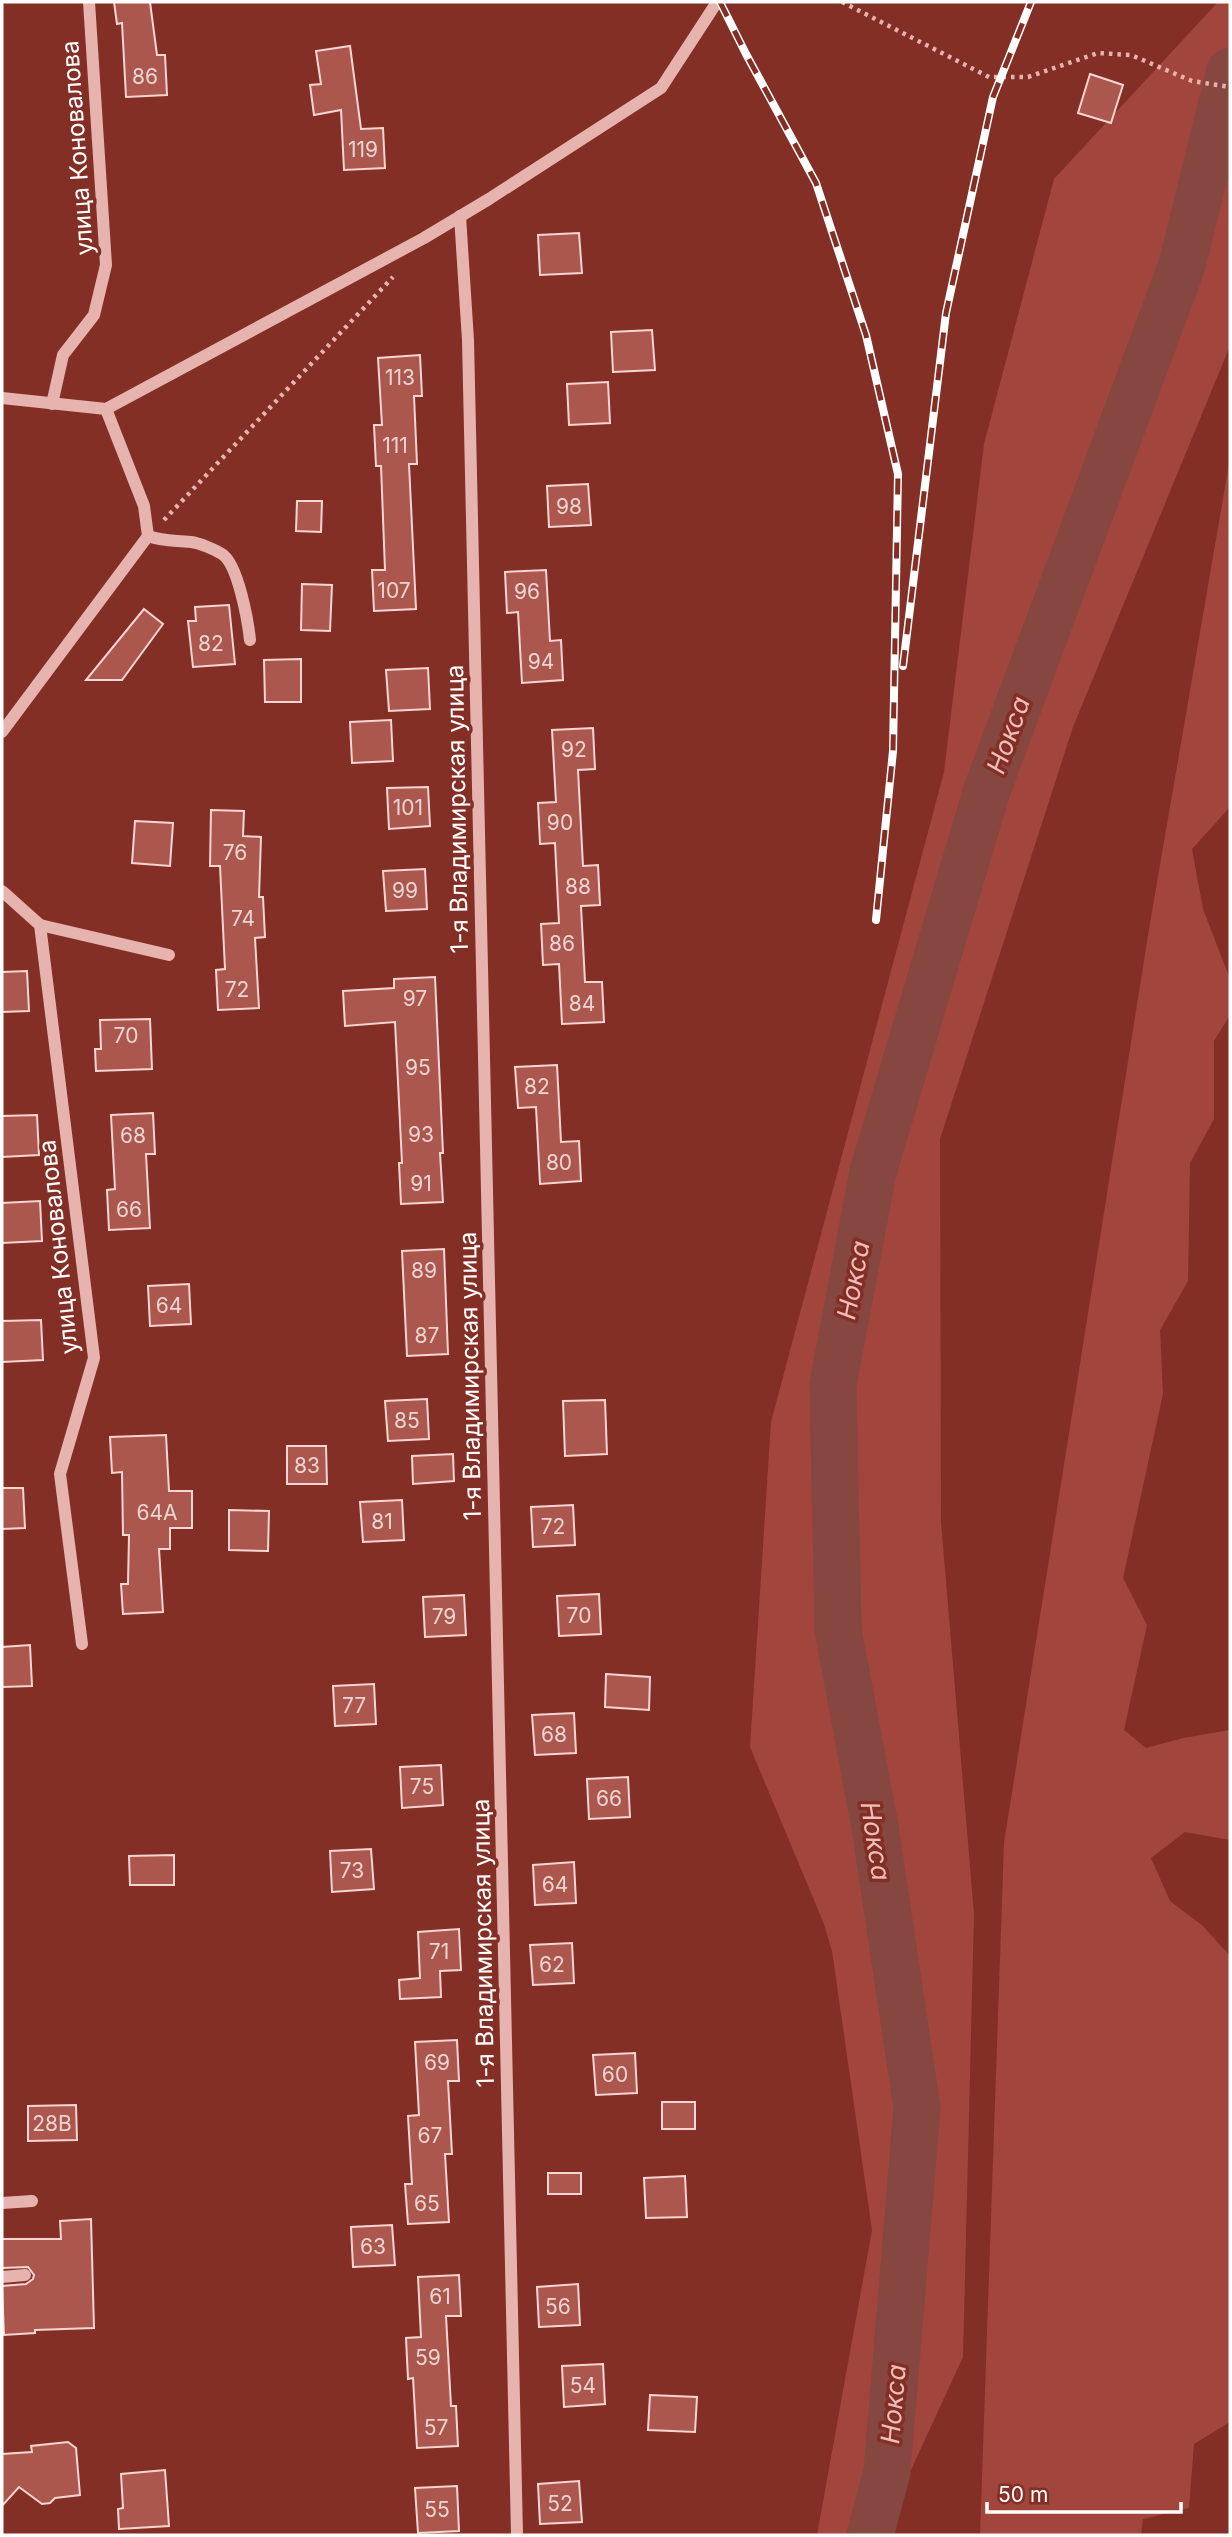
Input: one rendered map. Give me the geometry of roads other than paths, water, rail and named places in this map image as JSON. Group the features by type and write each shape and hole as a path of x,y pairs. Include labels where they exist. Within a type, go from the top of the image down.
{"street":[{"name":"улица Коновалова","path":"52,404 63,355 94,315 106,265 89,2"},
{"path":"2,398 106,409 460,216 661,89 717,2"},
{"name":"1-я Владимирская улица","path":"460,216 468,340 517,2535"},
{"path":"2,732 148,536 145,506 106,409"},
{"path":"148,536 167,542 193,542 223,554 236,577 250,640"},
{"path":"2,891 40,925 169,955"},
{"name":"улица Коновалова","path":"40,925 94,1358 60,1474 82,1644"},
{"path":"2,2203 32,2201"},
{"path":"2,2277 25,2275"}],"waterway":[{"name":"Нокса","path":"870,2535 887,2472 917,2108 875,1827 838,1630 833,1384 873,1172 987,790 1182,265 1230,71"}],"railway":[{"path":"720,2 816,183 866,335 898,474 893,751 876,920"},
{"path":"903,666 946,313 993,97 1031,2"}]}
